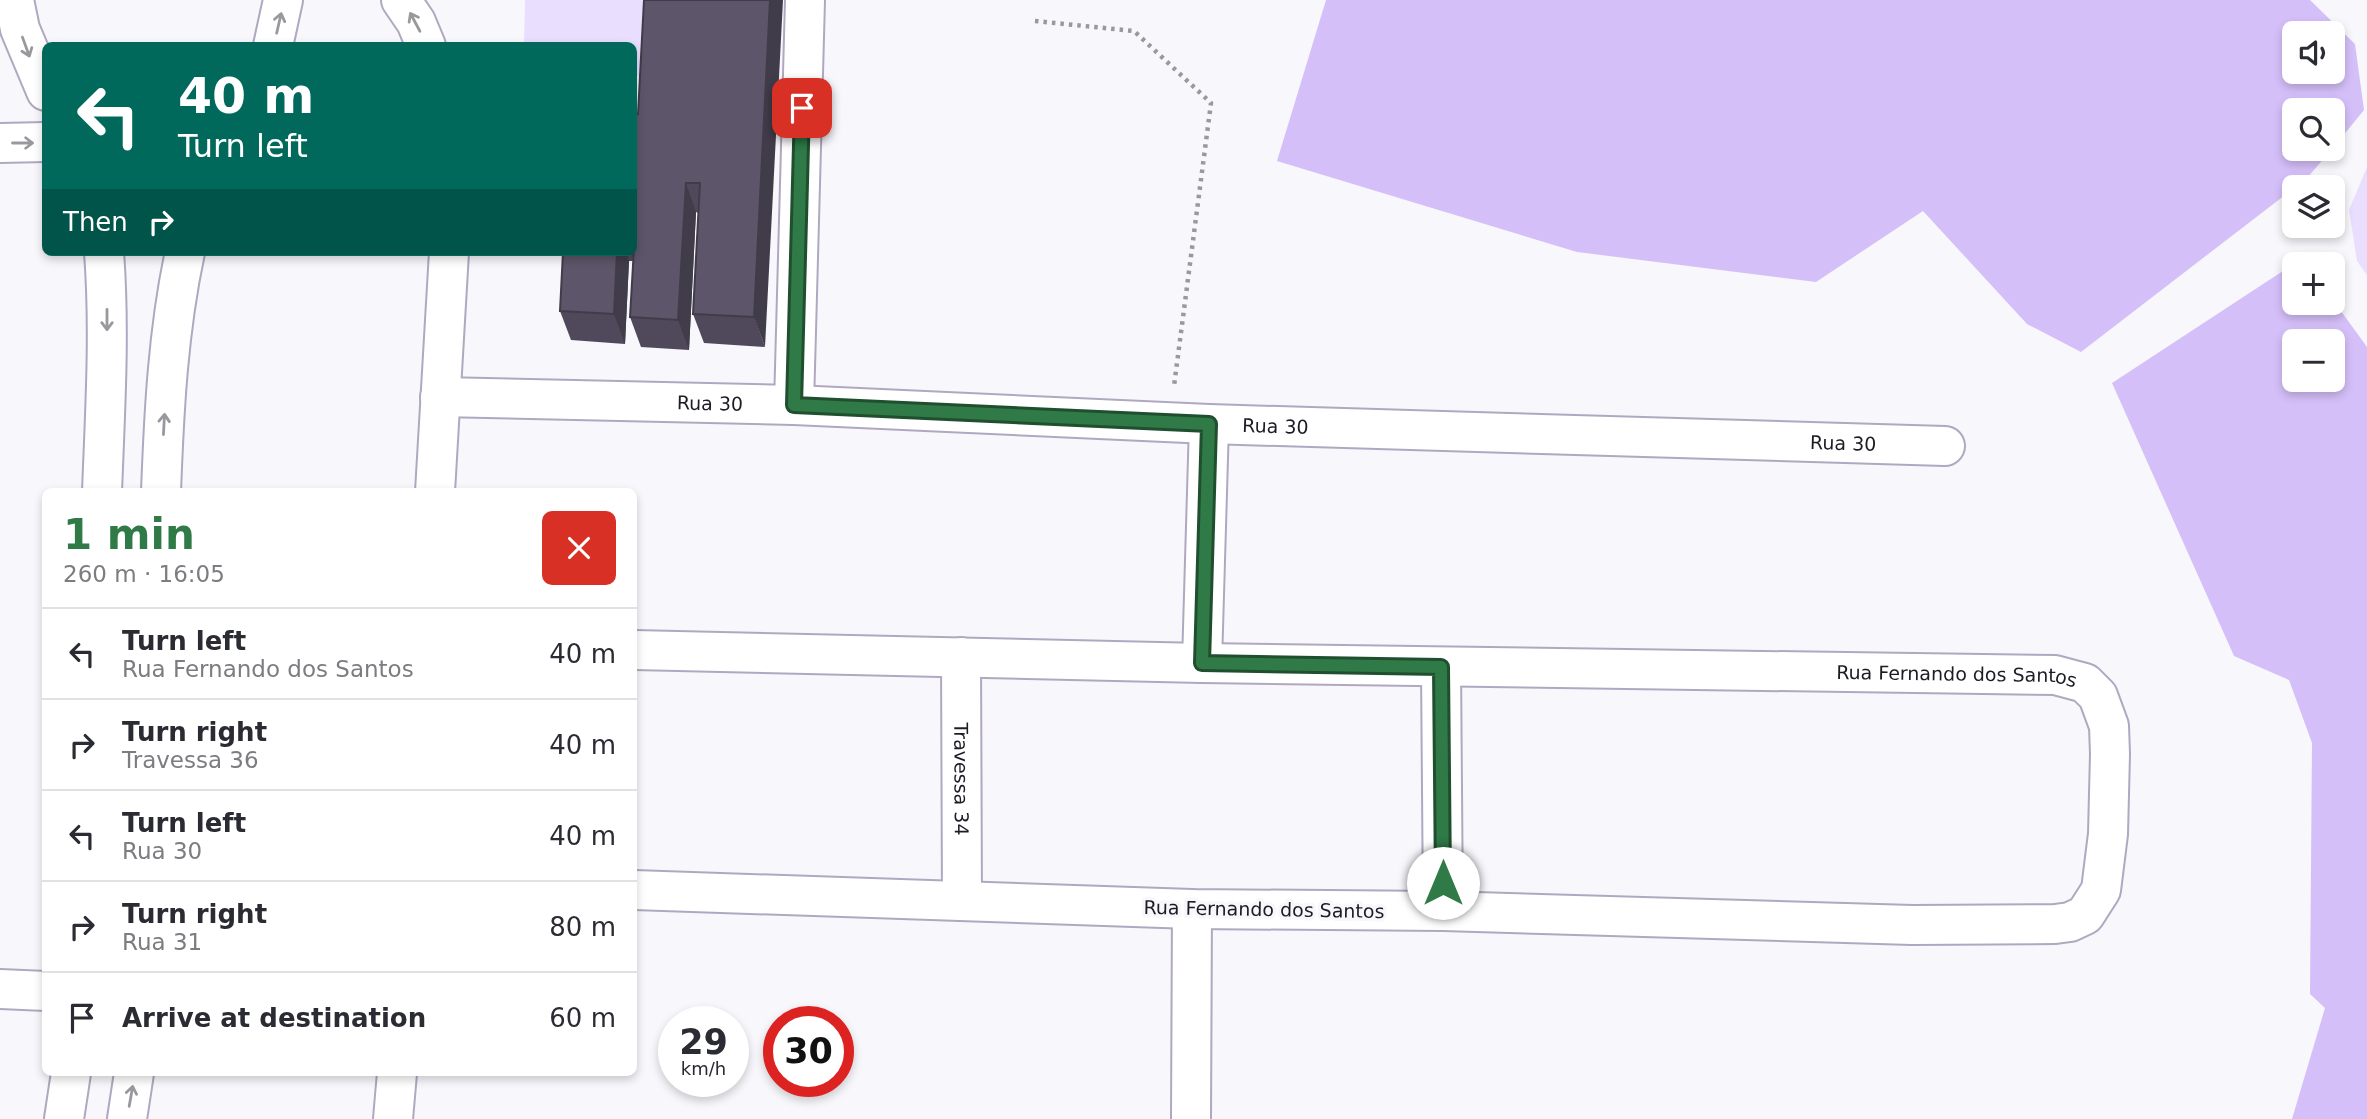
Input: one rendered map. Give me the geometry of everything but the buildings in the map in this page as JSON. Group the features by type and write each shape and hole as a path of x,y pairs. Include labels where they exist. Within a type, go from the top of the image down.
{"street":[{"path":"14,0 20,29 42,81"},
{"path":"274,42 283,0"},
{"path":"401,0 416,22 424,42"},
{"path":"794,405 805,0"},
{"path":"0,143 42,142"},
{"path":"102,488 107,289 104,256"},
{"path":"161,488 167,373 178,283 184,256"},
{"path":"435,488 449,256"},
{"name":"Rua 30","path":"440,397 794,405 1209,424 1945,446"},
{"path":"1202,663 1209,424"},
{"name":"Rua Fernando dos Santos","path":"637,650 1202,663 2064,676 2085,683 2098,696 2109,726 2110,754 2108,834 2103,884 2090,910 2070,922 1912,925 1443,911 1192,909 637,890"},
{"name":"Travessa 34","path":"961,657 962,901"},
{"path":"1441,667 1443,911"},
{"path":"1191,1119 1192,909"},
{"path":"0,989 42,991"},
{"path":"64,1119 71,1076"},
{"path":"127,1119 134,1076"},
{"path":"393,1119 397,1076"}],"path":[{"path":"1035,20 1135,31 1211,103 1169,422"}],"shaded area":[{"path":"525,0 645,0 641,76 637,76 637,42 524,42"},
{"path":"1326,0 2310,0 2331,21 2282,21 2282,84 2345,84 2345,34 2355,44 2364,110 2345,133 2345,98 2282,98 2282,161 2322,161 2310,175 2282,175 2282,197 2081,352 2027,324 1923,211 1816,282 1577,252 1277,161"},
{"path":"2367,167 2367,275 2357,261 2349,210"},
{"path":"2282,272 2282,315 2344,315 2367,347 2367,1119 2292,1119 2325,1008 2310,994 2312,743 2289,680 2234,656 2112,383"}],"route":[{"path":"802,108 794,405 1209,424 1202,663 1441,667 1443,883"}]}
